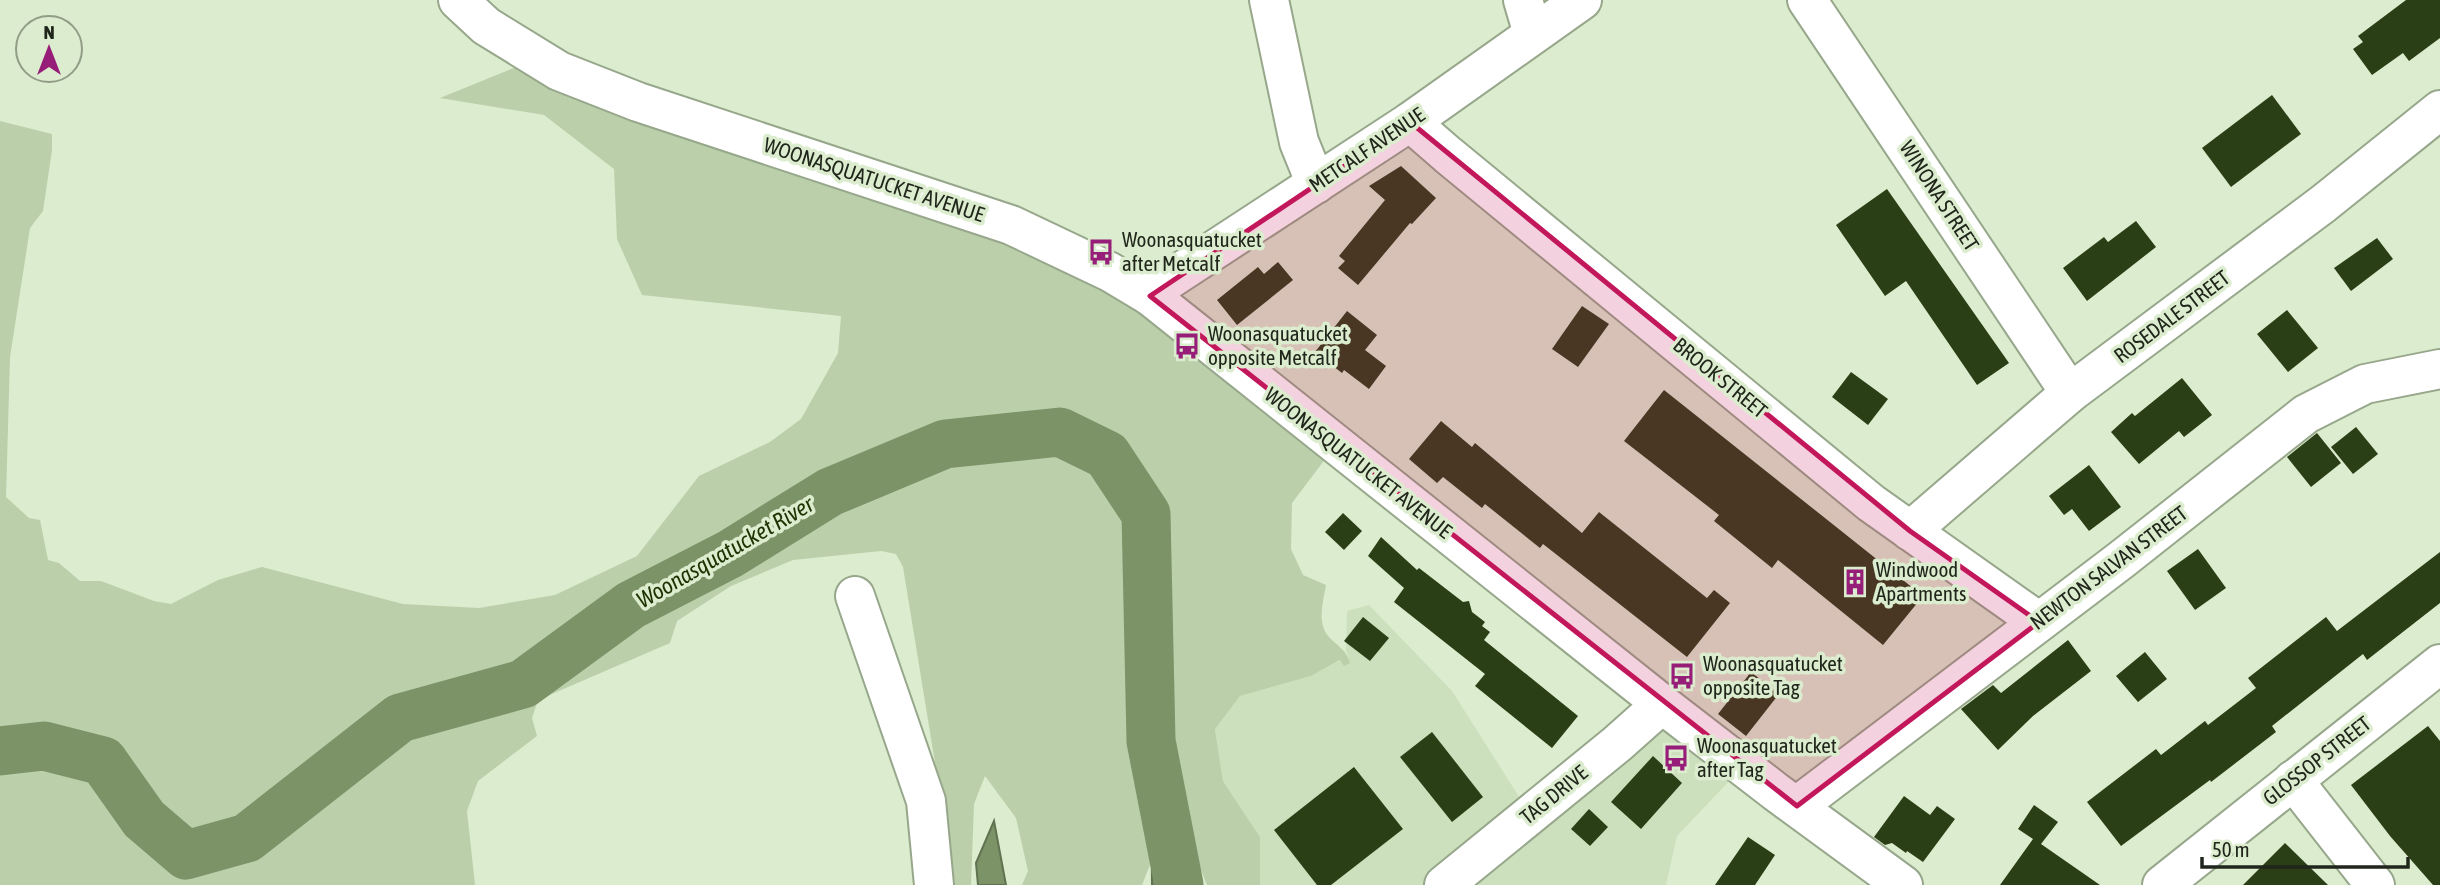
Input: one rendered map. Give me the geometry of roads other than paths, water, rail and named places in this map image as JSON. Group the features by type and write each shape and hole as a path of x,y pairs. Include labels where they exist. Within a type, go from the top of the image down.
{"street":[{"name":"WOONASQUATUCKET AVENUE","path":"458,0 486,26 559,71 638,102 1012,225 1110,272 1150,296 1662,704 1893,883"},
{"path":"1269,0 1298,142 1316,184"},
{"name":"METCALF AVENUE","path":"1150,296 1170,279 1410,122 1528,17 1582,0"},
{"name":"WINONA STREET","path":"1807,0 2070,393"},
{"name":"ROSEDALE STREET","path":"1910,531 2070,393 2323,204 2440,110"},
{"name":"BROOK STREET","path":"1410,122 1871,503 2039,622"},
{"name":"NEWTON SALVAN STREET","path":"1797,806 2121,560 2306,414 2365,384 2440,369"},
{"path":"855,596 926,801 934,885"},
{"name":"GLOSSOP STREET","path":"2162,885 2440,664"},
{"name":"TAG DRIVE","path":"1444,885 1662,704"},
{"path":"2293,780 2375,885"}],"waterway":[{"name":"Woonasquatucket River","path":"0,751 44,746 103,761 144,819 186,855 247,838 400,718 523,684 631,605 730,554 830,492 945,444 1060,432 1107,455 1146,514 1151,741 1179,885"}],"place":[{"name":"Woonasquatucket after Metcalf","path":"1101,252"},
{"name":"Woonasquatucket opposite Metcalf","path":"1187,346"},
{"name":"Windwood Apartments","path":"1855,582"},
{"name":"Woonasquatucket opposite Tag","path":"1682,676"},
{"name":"Woonasquatucket after Tag","path":"1676,758"}]}
